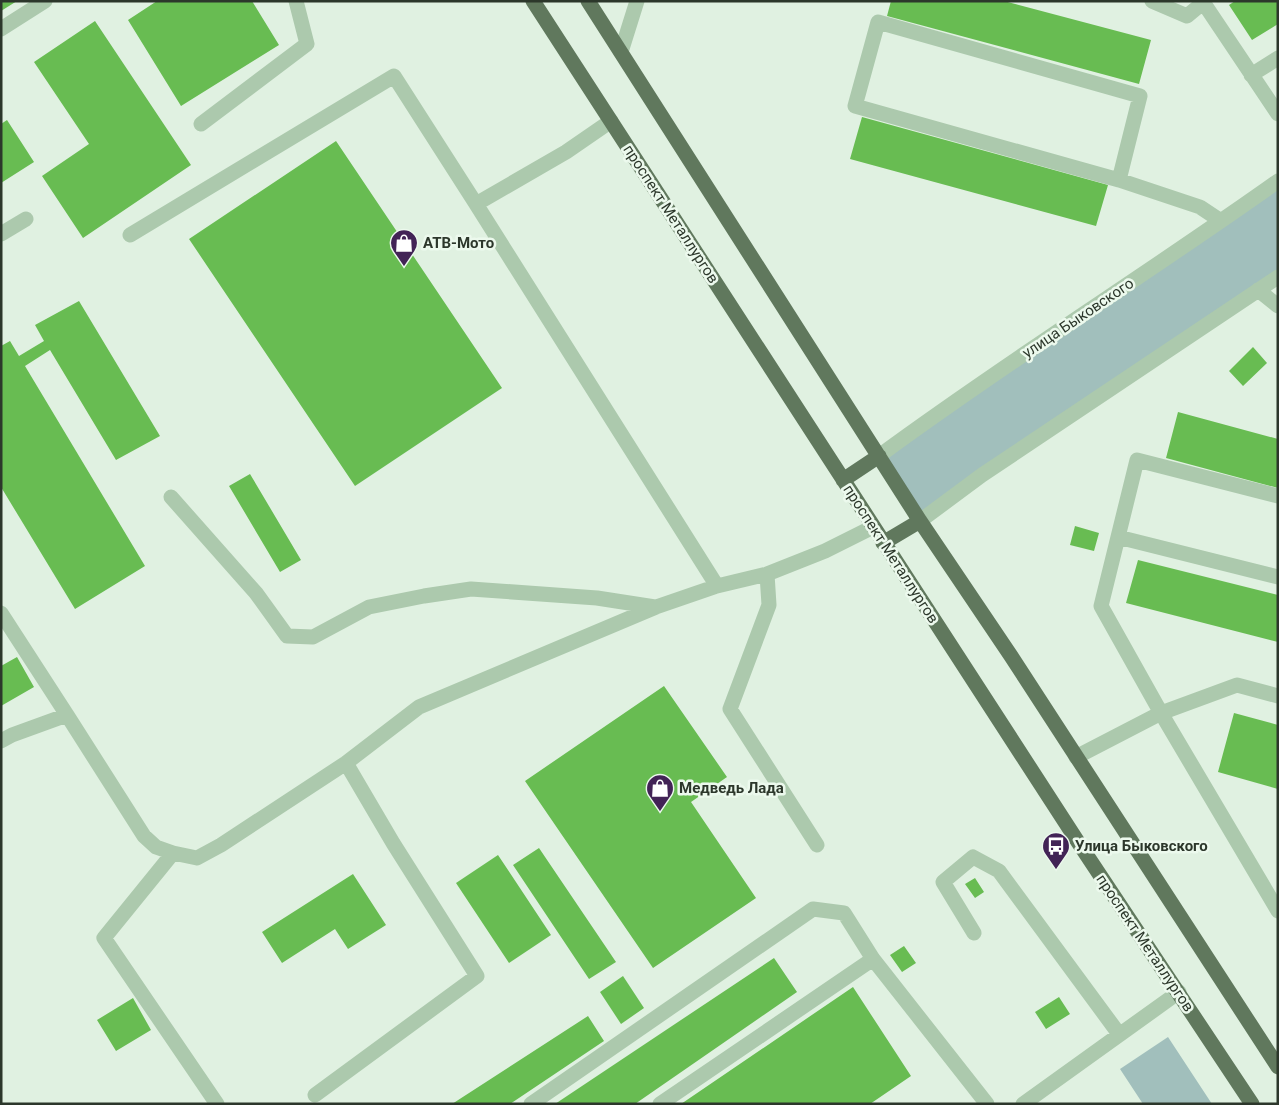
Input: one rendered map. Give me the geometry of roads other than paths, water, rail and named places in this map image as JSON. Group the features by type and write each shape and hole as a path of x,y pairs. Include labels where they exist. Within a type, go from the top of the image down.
{"main road":[{"name":"проспект Металлургов","path":"533,1 1072,834 1252,1104"},
{"path":"588,1 920,521 1011,656 1278,1067"},
{"path":"843,480 879,456"},
{"path":"884,543 920,521"}],"street":[{"path":"1,29 45,1"},
{"path":"201,124 308,44 296,1"},
{"path":"622,52 637,1"},
{"path":"1152,1 1188,16 1204,2 1278,114"},
{"path":"1119,180 1140,96 878,22 855,106 1119,180 1200,207 1222,221"},
{"path":"1251,75 1278,58"},
{"path":"130,235 394,76 717,586"},
{"path":"476,204 566,152 612,121"},
{"name":"улица Быковского","path":"879,456 938,412 1222,221 1278,181"},
{"path":"1,234 26,219"},
{"path":"920,521 982,476 1278,277"},
{"path":"1258,290 1278,306"},
{"path":"1278,496 1137,460 1101,606 1161,713 1278,911"},
{"path":"171,497 256,593 288,636 313,636 369,607 471,589 597,598 656,607"},
{"path":"1,613 144,836 156,847 197,858 221,845 346,763 419,707 656,607 717,586 767,574 825,551 873,527"},
{"path":"1118,537 1278,576"},
{"path":"767,574 769,605 730,709 817,845"},
{"path":"1076,756 1161,713 1237,685 1278,696"},
{"path":"1,741 12,735 67,715"},
{"path":"315,1095 477,976 393,843 346,763"},
{"path":"173,853 104,938 217,1104"},
{"path":"974,933 943,882 973,857 999,871 1119,1034"},
{"path":"531,1104 813,909 844,913 874,958 987,1104"},
{"path":"660,1104 874,958"},
{"path":"1023,1104 1179,992"}],"place":[{"name":"АТВ-Мото","path":"404,267"},
{"name":"Медведь Лада","path":"660,812"},
{"name":"Улица Быковского","path":"1056,870"}]}
